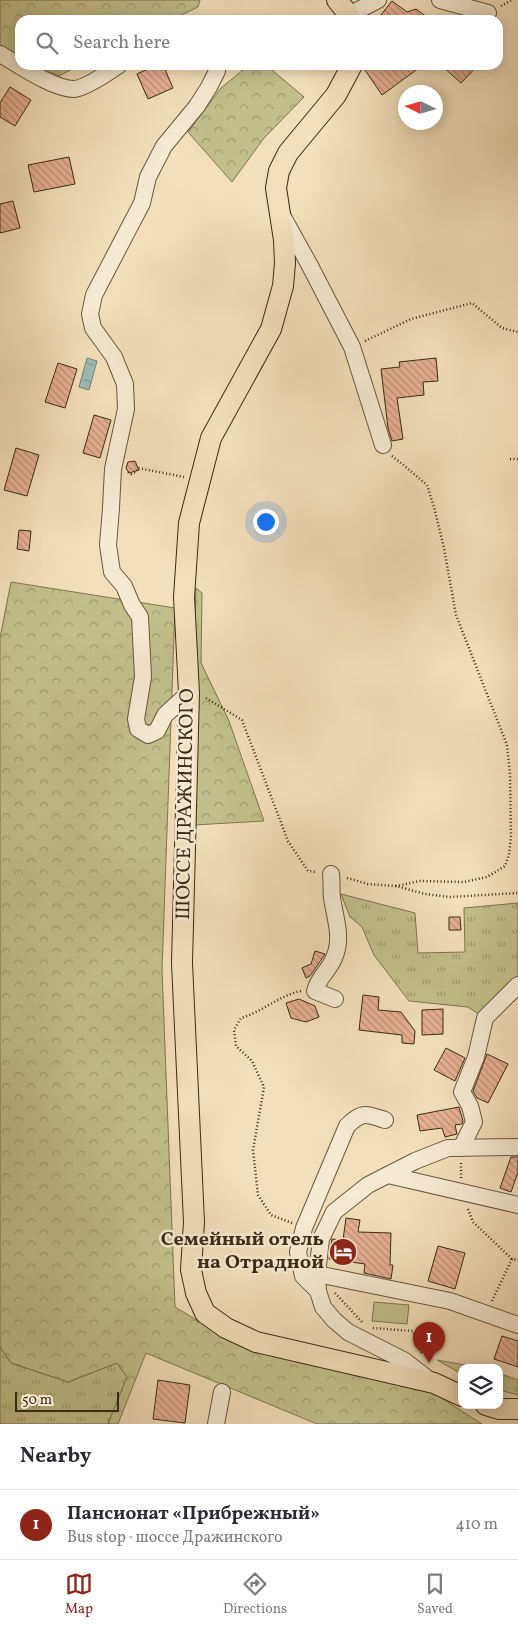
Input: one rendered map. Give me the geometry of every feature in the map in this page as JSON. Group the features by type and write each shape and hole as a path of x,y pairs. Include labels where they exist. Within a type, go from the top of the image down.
{"main road":[{"name":"ШОССЕ ДРАЖИНСКОГО","path":"349,70 336,95 288,153 279,172 276,188 284,248 283,286 271,329 211,438 189,523 184,597 189,693 182,963 194,1222 191,1270 196,1293 205,1313 226,1328 256,1342 434,1383 458,1394"},
{"path":"503,1409 518,1409"}],"street":[{"path":"345,12 378,0"},
{"path":"440,0 488,13"},
{"path":"0,54 15,63"},
{"path":"28,70 54,85 75,89 98,79 112,70"},
{"path":"189,693 165,715 157,731 148,735 138,729 136,719 144,677 140,617 132,605 124,586 112,572 108,545 113,469 126,409 125,384 114,357 93,328 90,314 94,295 142,203 148,177 164,146 198,106 217,70"},
{"path":"281,215 352,347 383,445"},
{"path":"331,874 332,897 337,919 338,938 334,958 327,970 317,981 315,991 335,999"},
{"path":"462,1148 474,1122 470,1106 462,1092 476,1057 485,1018 518,985"},
{"path":"318,1291 303,1276 298,1252 304,1228 347,1126 357,1116 369,1115 385,1120"},
{"path":"434,1383 405,1361 348,1332 323,1307 318,1291 317,1274 321,1239 334,1212 368,1185 415,1161 448,1148 518,1148"},
{"path":"388,1175 518,1205"},
{"path":"317,1274 450,1301 518,1325"},
{"path":"216,1424 222,1392"}],"path":[{"path":"352,347 411,319 472,303 502,328 518,332"},
{"path":"383,445 388,454 427,485 444,548 458,622 507,745 511,799 511,836 509,855 505,866 487,877 464,882 420,882 396,886"},
{"path":"510,459 518,459"},
{"path":"126,470 131,474 136,472 138,468 200,480"},
{"path":"189,693 204,696 242,720 288,841 308,871 331,874 368,884 396,886 425,894 450,898 518,893"},
{"path":"304,1228 271,1215 258,1195 253,1150 264,1087 252,1061 236,1046 234,1030 241,1018 254,1015 299,991 315,991"},
{"path":"462,1148 461,1192 473,1222 512,1259 518,1260"},
{"path":"486,1313 512,1259"},
{"path":"317,1274 368,1327 413,1331 423,1357"}],"green space":[{"path":"0,0 200,0 198,7 181,15 15,15 15,54 0,47"},
{"path":"47,70 70,70 59,76"},
{"path":"243,70 272,70 304,97 264,138 232,182 188,132 221,88"},
{"path":"11,582 175,608 162,970 175,1307 233,1342 419,1384 482,1424 317,1424 146,1353 118,1424 108,1424 127,1377 117,1363 68,1382 11,1363 0,1347 0,638"},
{"path":"196,588 202,593 201,663 229,721 264,821 194,825 192,710"},
{"path":"341,894 415,913 418,953 465,952 464,908 518,903 518,985 483,1017 468,1007 409,1001 374,955 362,927 350,917"},
{"path":"374,1302 409,1305 407,1324 372,1321"},
{"path":"0,1347 11,1363 68,1382 117,1363 127,1377 108,1424 0,1424"},
{"path":"437,1360 460,1364 458,1372"},
{"path":"503,1374 518,1380 518,1395 503,1391"}],"water":[{"path":"87,358 97,361 89,390 79,387"}],"building":[{"path":"392,1 407,12 416,9 424,15 381,15"},
{"path":"145,70 165,70 173,88 148,99 137,74"},
{"path":"365,70 416,70 382,95"},
{"path":"447,70 473,70 461,83"},
{"path":"10,87 31,100 15,126 0,117 0,103"},
{"path":"69,157 75,184 34,192 28,165"},
{"path":"13,201 20,228 0,233 0,204"},
{"path":"436,358 438,381 423,382 424,395 397,398 403,439 392,441 388,428 381,369 400,367 399,362"},
{"path":"58,363 77,369 65,408 45,402"},
{"path":"94,415 111,420 100,458 83,453"},
{"path":"16,448 39,455 27,496 4,490"},
{"path":"135,461 139,470 129,473 126,468 128,462"},
{"path":"19,530 31,531 29,551 17,549"},
{"path":"449,917 460,917 461,930 449,930"},
{"path":"315,951 325,954 310,976 306,978 302,968 311,964"},
{"path":"363,995 379,997 378,1010 401,1012 415,1031 414,1044 402,1043 402,1035 359,1030"},
{"path":"299,999 315,1006 319,1017 306,1022 291,1018 286,1003"},
{"path":"443,1009 443,1034 422,1035 422,1010"},
{"path":"446,1048 465,1058 455,1081 434,1070"},
{"path":"487,1054 508,1064 488,1103 477,1098 473,1091"},
{"path":"459,1107 463,1121 462,1124 455,1125 457,1134 445,1137 442,1128 420,1131 417,1115"},
{"path":"511,1157 518,1157 518,1172 511,1192 500,1188"},
{"path":"346,1218 360,1220 358,1232 391,1233 390,1265 393,1265 391,1279 364,1273 365,1264 329,1259 332,1239 343,1240"},
{"path":"438,1246 465,1253 455,1289 428,1281"},
{"path":"502,1336 518,1341 518,1367 494,1359"},
{"path":"158,1380 190,1385 185,1423 153,1419"}],"place":[{"name":"Семейный отель на Отрадной","path":"343,1252"},
{"name":"Пансионат «Прибрежный»","path":"429,1363"}]}
